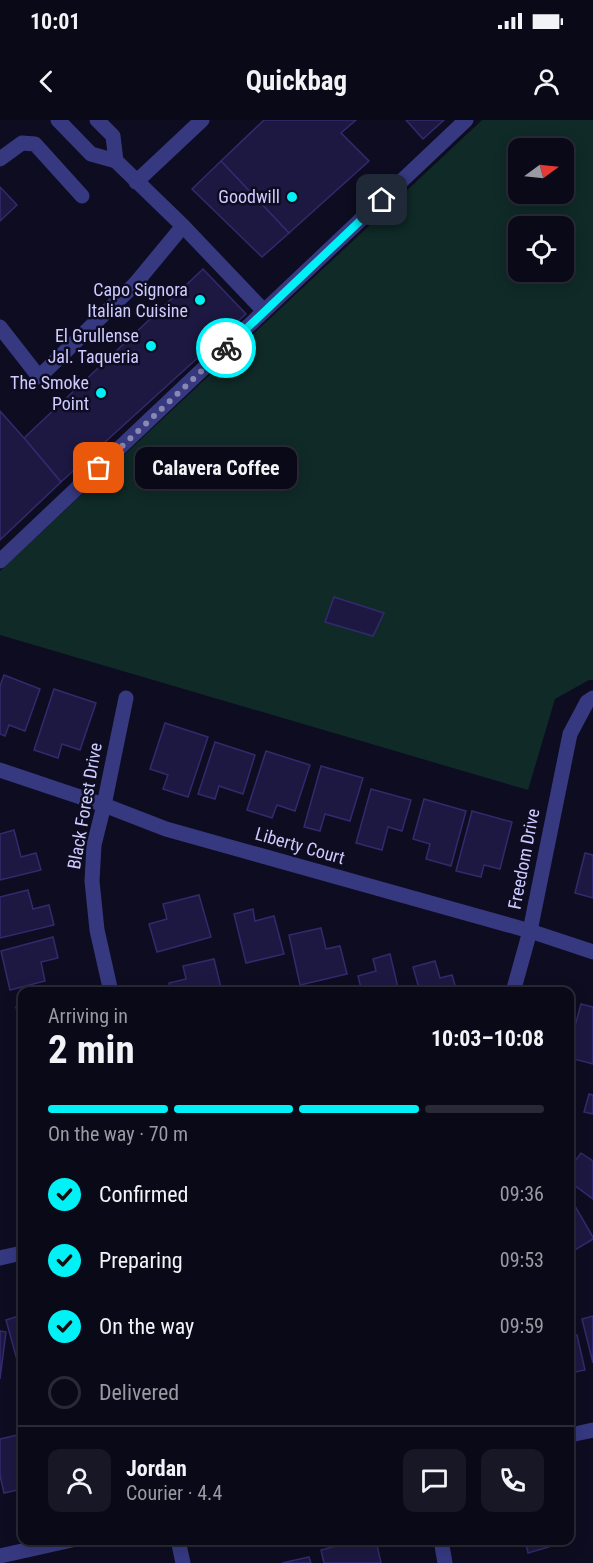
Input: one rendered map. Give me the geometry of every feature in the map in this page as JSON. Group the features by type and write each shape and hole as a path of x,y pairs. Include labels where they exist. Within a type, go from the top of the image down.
{"street":[{"path":"58,120 91,154 116,161 183,226 264,311"},
{"path":"97,120 113,136 116,161"},
{"path":"136,182 202,120"},
{"path":"0,561 466,120"},
{"path":"0,159 22,143 36,144 82,196"},
{"path":"0,327 39,377 135,284 183,226"},
{"name":"Black Forest Drive","path":"110,987 97,930 92,881 94,845 126,698"},
{"name":"Freedom Drive","path":"514,987 530,931 570,734 587,702 593,698"},
{"name":"Liberty Court","path":"0,770 104,805 166,829 530,931 593,952"},
{"path":"0,1258 18,1254"},
{"path":"574,1434 593,1430"},
{"path":"0,1556 50,1545"},
{"path":"179,1545 183,1563"},
{"path":"442,1545 445,1563"}],"green space":[{"path":"482,120 593,120 593,680 555,699 528,790 0,635 0,571"}],"building":[{"name":"Goodwill","path":"264,120 356,120 341,133 369,161 289,233 221,161"},
{"path":"406,120 444,120 423,139"},
{"path":"221,161 289,233 262,257 192,189"},
{"path":"0,187 17,205 0,221"},
{"path":"203,269 246,314 61,482 24,438"},
{"path":"0,411 61,482 0,540"},
{"path":"334,597 384,613 373,636 325,622"},
{"path":"4,675 40,689 25,731 9,725 5,736 0,734 0,686"},
{"path":"54,689 96,703 80,750 62,744 58,758 34,750"},
{"path":"165,723 208,737 188,797 163,789 168,775 150,769"},
{"path":"215,742 255,755 243,794 219,786 215,799 198,794"},
{"path":"266,751 310,765 295,811 277,805 272,818 247,810"},
{"path":"321,766 363,778 350,821 325,814 320,831 304,827"},
{"path":"371,789 411,800 402,831 388,827 382,850 356,843"},
{"path":"424,799 466,811 451,866 426,859 430,844 413,839"},
{"path":"472,811 512,822 500,869 484,865 481,877 456,871"},
{"path":"14,830 21,857 36,853 41,870 0,880 0,834"},
{"path":"585,853 593,855 593,898 575,893"},
{"path":"28,890 33,909 49,905 54,925 0,938 0,897"},
{"path":"199,895 211,937 157,952 149,924 167,919 163,904"},
{"path":"253,909 255,921 274,916 284,954 246,963 234,914"},
{"path":"321,928 326,949 340,946 347,974 300,985 289,935"},
{"path":"53,937 58,958 41,962 45,981 10,990 1,951"},
{"path":"390,954 398,987 361,987 358,976 376,971 373,959"},
{"path":"214,959 221,987 170,987 169,983 186,979 183,966"},
{"path":"435,961 440,978 452,975 456,987 419,987 413,967"},
{"path":"581,1004 593,1007 593,1064 574,1059 575,1026"},
{"path":"589,1094 593,1095 593,1114 584,1112"},
{"path":"581,1153 593,1161 593,1199 574,1185 574,1163"},
{"path":"574,1204 593,1237 574,1251"},
{"path":"18,1316 18,1364 6,1320"},
{"path":"593,1316 593,1363 582,1319"},
{"path":"0,1331 6,1332 0,1379"},
{"path":"577,1335 585,1370 574,1372 574,1336"},
{"path":"18,1435 18,1490 4,1493 0,1475 0,1439"},
{"path":"340,1545 377,1545 381,1563 324,1563 321,1550"},
{"path":"526,1545 556,1545 528,1553"},
{"path":"309,1557 311,1563 282,1563"}],"way so far":[{"path":"99,468 226,348"}],"place":[{"name":"Goodwill","path":"292,197"},
{"name":"Capo Signora Italian Cuisine","path":"200,300"},
{"name":"El Grullense Jal. Taqueria","path":"151,346"},
{"name":"The Smoke Point","path":"101,393"},
{"name":"Calavera Coffee","path":"99,468"}],"route":[{"path":"226,348 382,200"}]}
